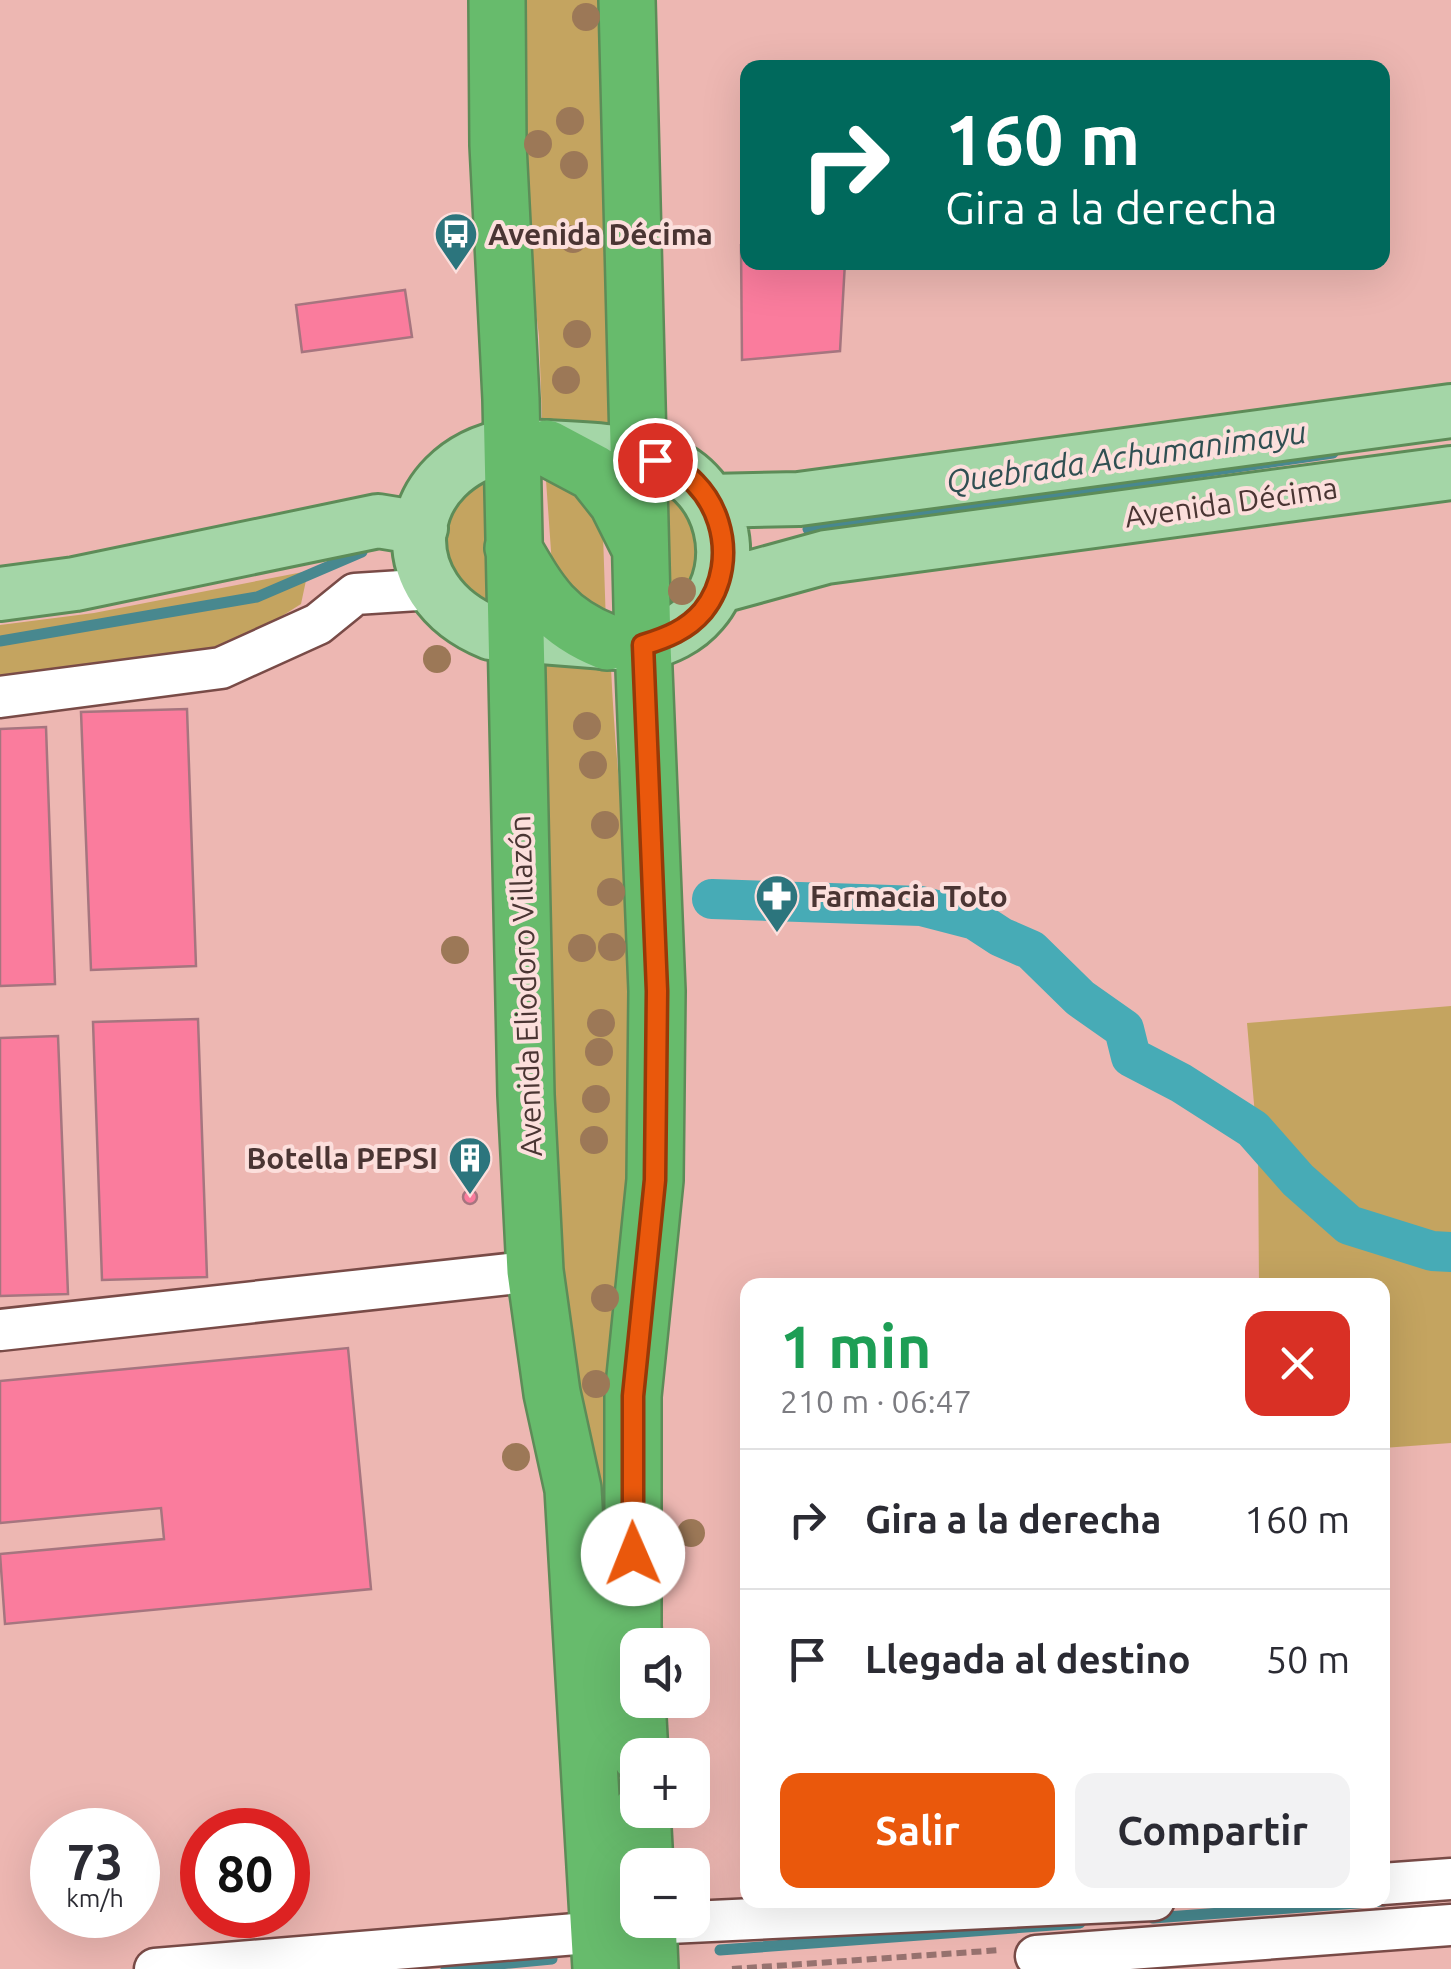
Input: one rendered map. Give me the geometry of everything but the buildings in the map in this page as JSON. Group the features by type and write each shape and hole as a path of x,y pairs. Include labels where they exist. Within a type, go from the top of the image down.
{"highway":[{"name":"Avenida Eliodoro Villazón","path":"497,0 498,145 529,447 513,548 526,1095 535,1271 552,1393 574,1489 629,1943"},
{"path":"627,0 640,548 625,644 657,1010 655,1180 633,1396 634,1626 639,1738"},
{"path":"529,447 594,473 617,502 640,548"},
{"path":"513,548 535,587 579,631 625,644"}],"main road":[{"name":"Avenida Décima","path":"710,502 799,499 1451,411"},
{"path":"529,447 638,456 666,463 691,479 710,502 722,529 724,558 717,587 705,609 688,626 666,638 625,644 491,633 468,624 448,608 434,589 423,567 420,528 436,486 456,465 482,451 529,447"},
{"name":"Avenida Décima","path":"717,587 826,557 1451,472"},
{"path":"0,594 75,584 378,521 420,528"}],"street":[{"path":"0,696 222,668 318,624 356,594 434,589"},
{"path":"0,1330 535,1271"},
{"path":"1390,1883 1451,1879"},
{"path":"155,1969 629,1943 1056,1908"},
{"path":"1036,1956 1451,1925"}],"path":[{"path":"732,1969 1004,1950 1036,1956"}],"shaded area":[{"path":"520,0 608,0 619,428 542,418 539,336 527,239"},
{"path":"488,463 493,614 451,579 440,526"},
{"path":"545,466 584,486 603,534 606,625 553,579"},
{"path":"658,479 670,485 709,550 664,625"},
{"path":"308,571 301,604 236,645 0,675 0,625 94,613"},
{"path":"536,661 611,668 634,951 637,991 616,1699 576,1396 553,1166"},
{"path":"1451,1006 1451,1443 1390,1447 1390,1278 1259,1278 1258,1150 1247,1023"}],"waterway":[{"name":"Quebrada Achumanimayu","path":"808,529 1333,453"},
{"name":"Quebrada Achumanimayu","path":"0,641 257,597 362,552"},
{"path":"712,899 921,906 975,920 1031,950 1080,998 1124,1029 1131,1057 1181,1083 1253,1129 1298,1180 1349,1225 1432,1251 1451,1252"},
{"name":"Quebrada Achumanimayu","path":"1153,1918 1289,1908"},
{"name":"Quebrada Achumanimayu","path":"720,1950 1080,1923"},
{"name":"Quebrada Achumanimayu","path":"446,1969 552,1959"}],"place":[{"name":"Avenida Décima","path":"456,272"},
{"name":"Farmacia Toto","path":"777,934"},
{"name":"Botella PEPSI","path":"470,1196"}],"route":[{"path":"633,1554 633,1396 655,1180 657,991 643,645 688,626 705,609 717,587 724,558 722,529 710,502 691,479 655,460"}]}
